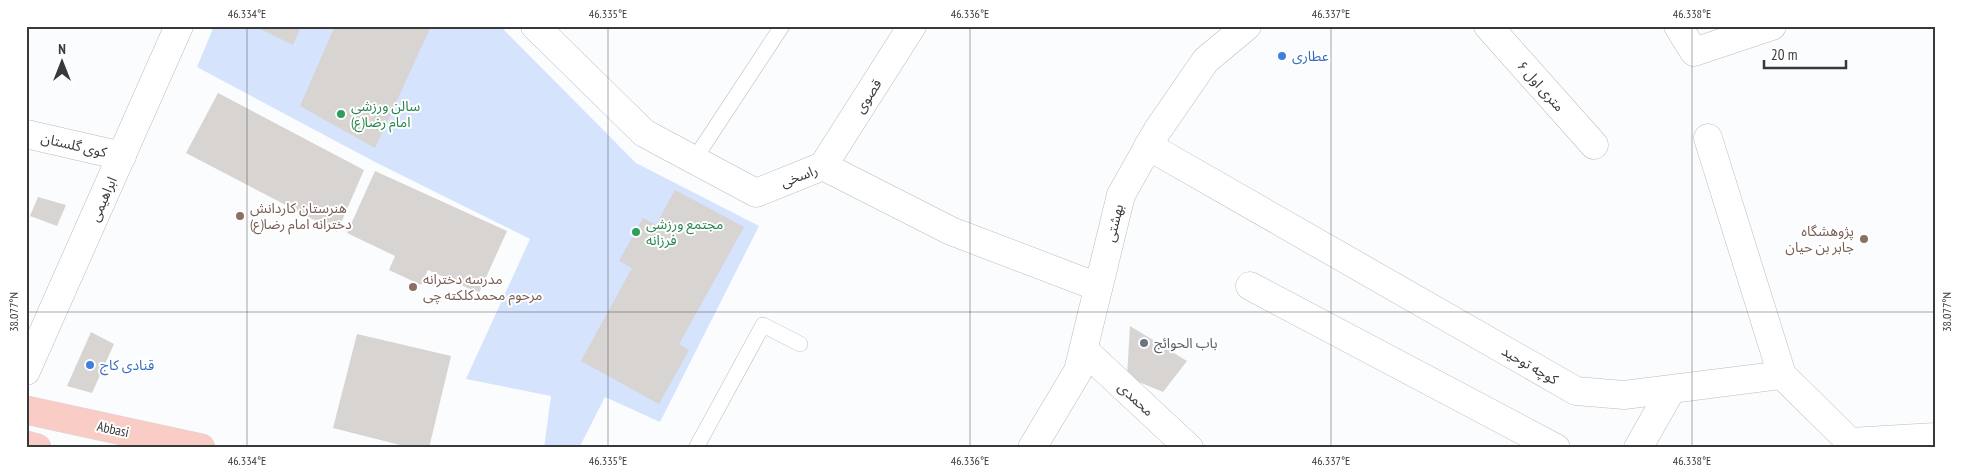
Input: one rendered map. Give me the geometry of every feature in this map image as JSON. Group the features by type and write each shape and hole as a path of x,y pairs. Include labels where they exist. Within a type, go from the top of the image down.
{"main road":[{"name":"Abbasi","path":"26,410 200,448"},
{"path":"26,445 37,448"}],"street":[{"name":"ابراهیمی","path":"26,371 180,26"},
{"name":"راسخی","path":"535,26 644,133 756,193 823,166 951,232 1098,287"},
{"name":"قصوی","path":"823,166 912,26"},
{"name":"بهشتی","path":"1032,448 1078,371 1121,195 1157,131 1206,60 1247,26"},
{"name":"۶ متری اول","path":"1488,26 1594,145"},
{"path":"1678,26 1694,52 1772,26"},
{"name":"کوی گلستان","path":"26,134 122,156"},
{"path":"1708,138 1782,376 1850,442 1935,437"},
{"name":"کوچه توحید","path":"1148,146 1576,392 1624,395 1782,376"},
{"path":"1250,286 1556,448"},
{"name":"محمدی","path":"1084,350 1189,448"},
{"path":"1638,448 1671,390"}],"lane":[{"path":"694,160 782,26"},
{"path":"696,448 764,325 800,344"}],"shaded area":[{"name":"مجتمع ورزشی فرزانه","path":"214,26 500,26 636,163 759,226 660,422 605,397 579,448 544,448 551,396 466,379 530,239 375,162 197,67"}],"building":[{"path":"254,26 301,26 293,45"},
{"path":"335,26 431,26 375,148 300,106"},
{"path":"218,93 364,170 337,232 186,153"},
{"path":"375,171 507,231 479,293 428,270 421,285 389,270 395,256 347,233"},
{"path":"675,190 744,227 679,344 689,350 659,404 581,361 632,268 619,261 643,218 656,225"},
{"path":"38,197 66,205 57,226 30,216"},
{"name":"باب الحوائج","path":"1130,326 1187,361 1163,392 1127,377"},
{"name":"قنادی کاج","path":"91,332 114,344 92,393 67,386"},
{"path":"357,334 451,356 429,448 412,448 333,428"}],"place":[{"name":"عطاری","path":"1282,56"},
{"name":"سالن ورزشی امام رضا(ع)","path":"341,114"},
{"name":"هنرستان کاردانش دخترانه امام رضا(ع)","path":"240,216"},
{"name":"مجتمع ورزشی فرزانه","path":"636,232"},
{"name":"پژوهشگاه جابر بن حیان","path":"1864,239"},
{"name":"مدرسه دخترانه مرحوم محمدکلکته چی","path":"413,287"},
{"name":"باب الحوائج","path":"1144,343"},
{"name":"قنادی کاج","path":"90,365"}]}
